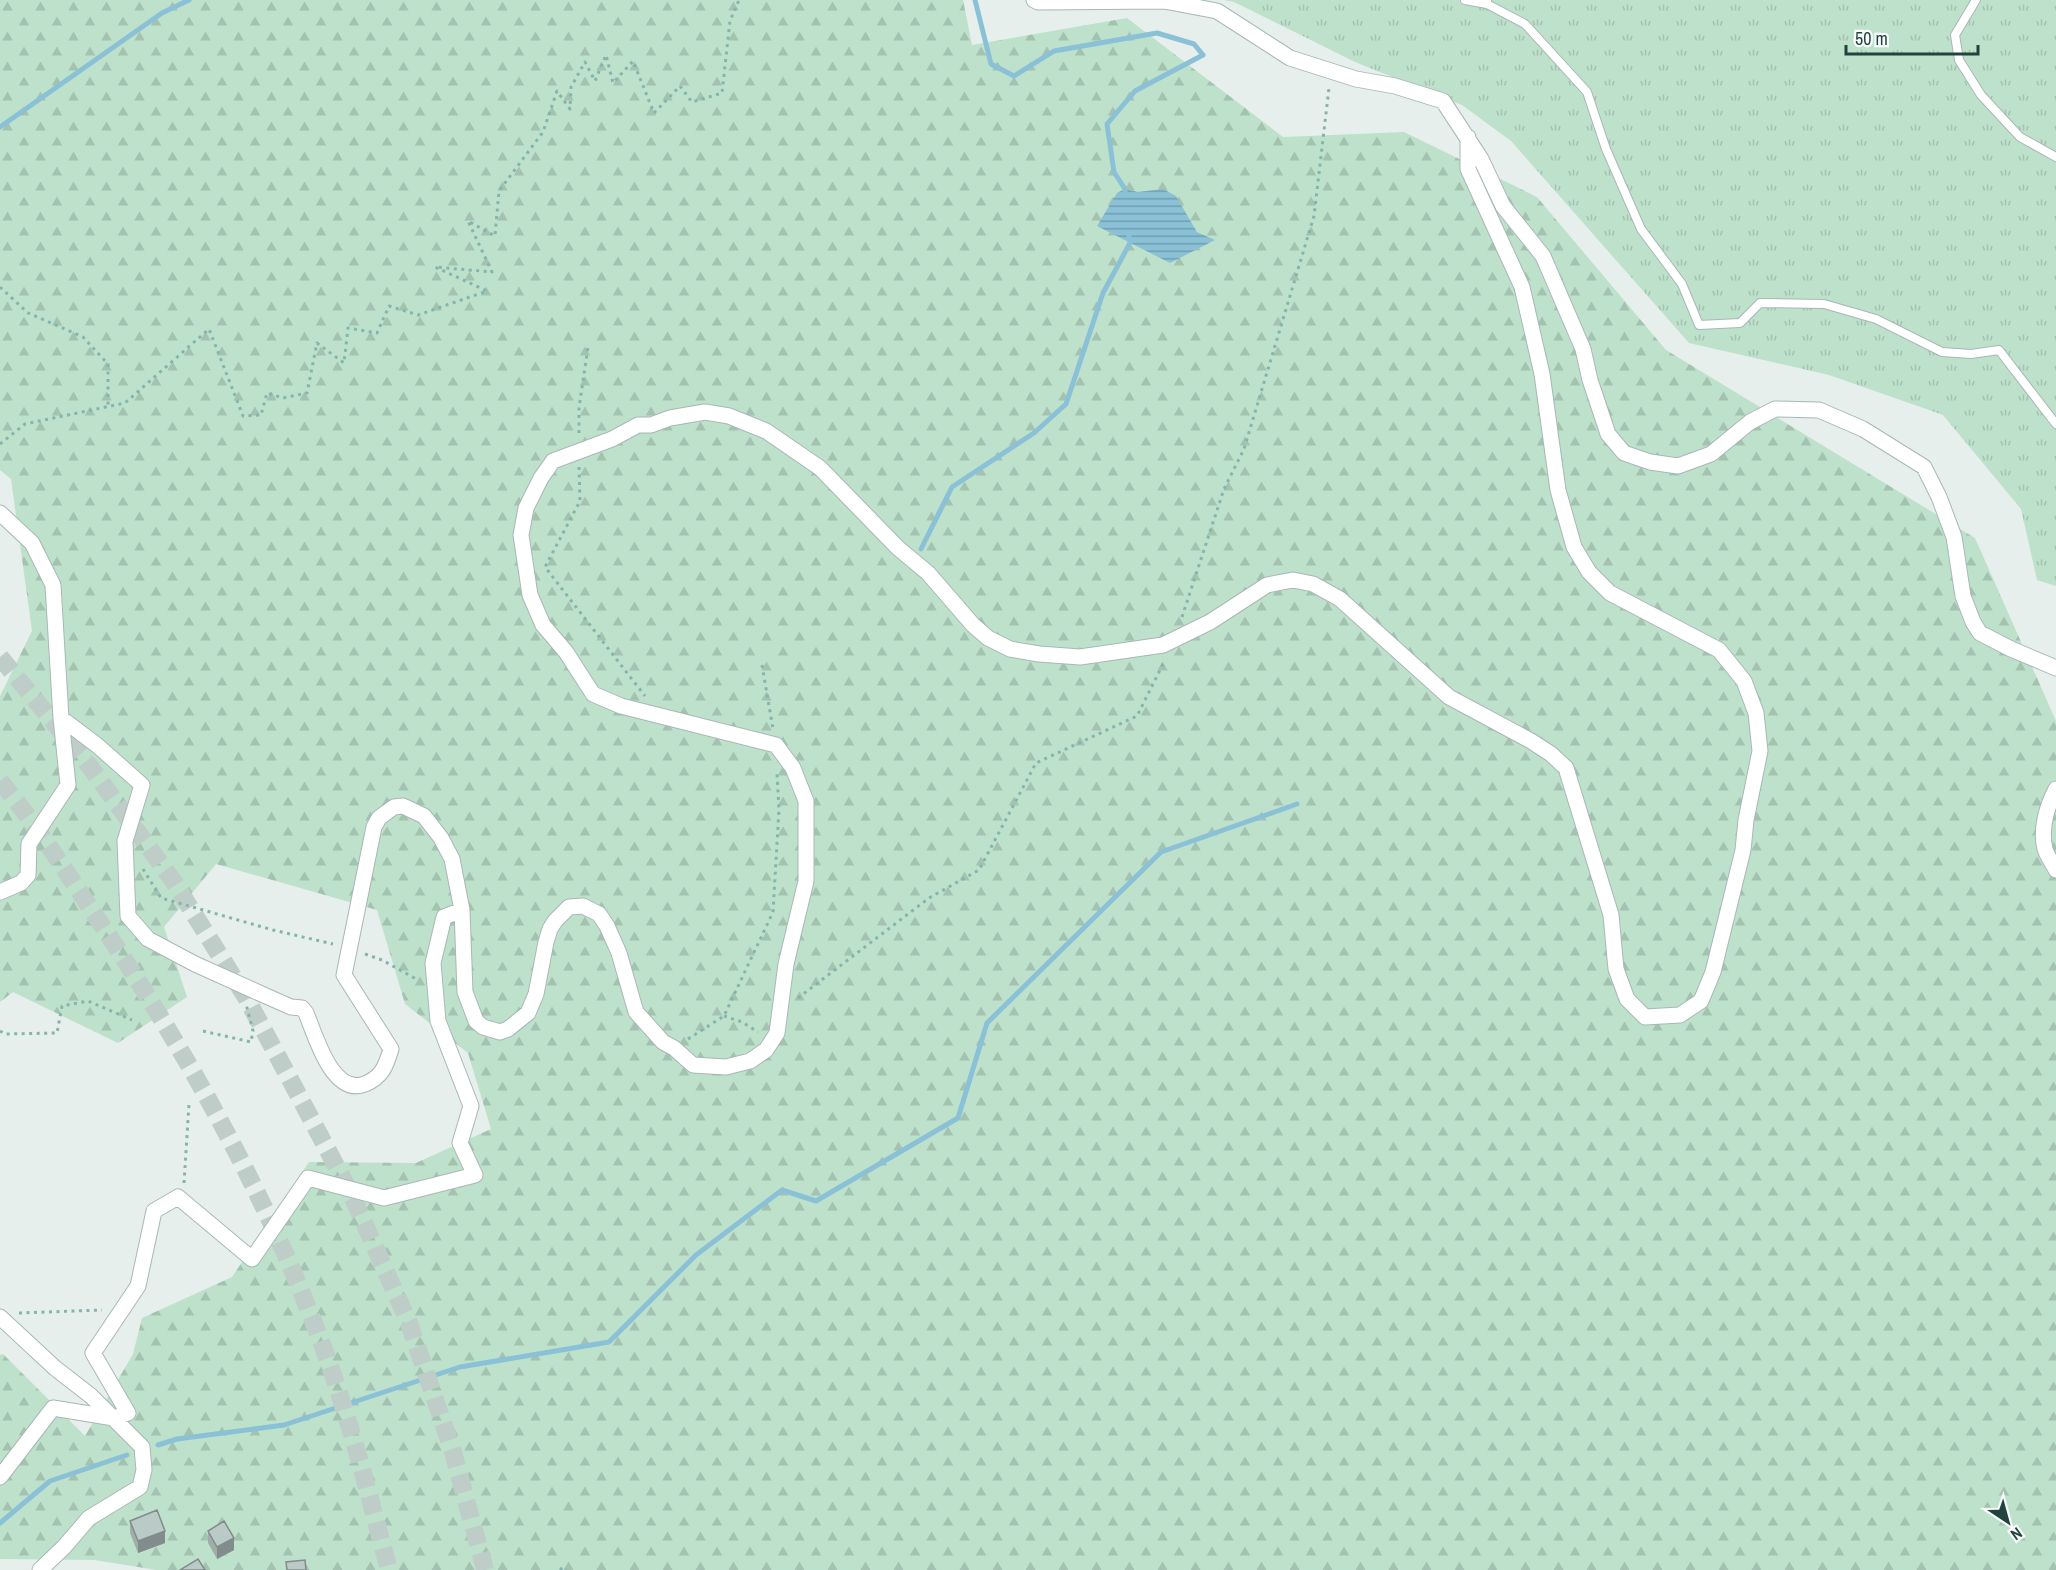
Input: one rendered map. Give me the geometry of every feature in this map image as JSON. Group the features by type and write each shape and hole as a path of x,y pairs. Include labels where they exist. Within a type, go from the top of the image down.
{"street":[{"path":"1034,0 1038,2 1164,1 1217,11 1290,58 1356,80 1395,86 1443,101 1481,159 1503,206 1543,256 1583,349 1590,380 1608,435 1624,453 1650,462 1677,466 1711,454 1750,422 1775,409 1819,410 1863,429 1924,467 1940,497 1953,537 1963,596 1980,633 2056,668"},
{"path":"61,718 98,746 142,785 125,841 128,916 148,939 291,1007 302,1008 331,1070 340,1081 361,1086 370,1082 386,1069 391,1049 345,975 374,827 380,818 394,807 403,806 424,816 441,838 452,859 462,910 465,992 476,1021 483,1028 500,1032 508,1029 528,1013 536,994 550,929 569,907 583,906 599,914 607,926 619,953 636,1012 663,1042 674,1048 693,1065 726,1067 750,1061 766,1050 777,1033 786,964 806,881 806,801 793,768 776,746 621,706 593,694 566,652 543,625 530,595 521,535 526,508 541,478 553,461 612,439 638,425 651,425 670,418 705,412 729,416 766,431 820,468 898,548 928,573 973,625 988,638 1010,649 1080,657 1163,645 1210,622 1267,585 1293,580 1313,584 1340,599 1449,697 1531,741 1551,754 1566,768 1611,915 1616,969 1627,999 1645,1017 1680,1016 1701,1001 1716,963 1743,850 1746,820 1760,751 1756,713 1744,681 1719,650 1610,593 1589,572 1574,547 1558,490 1542,374 1522,286 1468,169 1468,137"},
{"path":"0,513 32,543 53,585 61,718 68,785 29,844 28,875 21,883 0,892"},
{"path":"2056,789 2050,800 2044,825 2045,849 2056,870"},
{"path":"0,1477 53,1408 114,1418 128,1413 93,1353 138,1286 154,1212 178,1197 252,1259 308,1178 384,1198 475,1175 460,1143 471,1106 438,1021 433,963 444,917 462,910"},
{"path":"6,1315 55,1368 92,1396 142,1447 144,1470 140,1487 89,1518 75,1536 40,1570"}],"lane":[{"path":"1465,0 1487,2 1525,24 1587,92 1606,149 1641,229 1682,284 1699,325 1740,323 1760,303 1824,304 1876,319 1942,352 1971,354 1999,350 2056,424"},
{"path":"1976,0 1955,35 1959,60 1981,94 2020,137 2056,158"}],"path":[{"path":"0,444 25,424 125,404 209,329 243,416 261,415 267,393 283,398 307,393 317,343 344,363 348,328 377,333 389,306 417,315 487,291 435,267 492,272 468,221 495,236 499,191 543,132 557,91 570,109 571,87 585,62 595,81 606,55 613,83 633,61 654,113 680,86 692,102 722,93 730,21 739,0"},
{"path":"780,1012 928,898 979,870 1036,763 1137,716 1175,639 1224,489 1244,449 1314,216 1331,71"},
{"path":"0,287 28,312 83,337 108,364 108,407"},
{"path":"588,347 579,408 580,501 545,567 661,716"},
{"path":"674,1048 724,1016 773,912 779,808 776,746 762,665"},
{"path":"125,841 161,898 273,930 350,948 382,960 436,990"},
{"path":"203,1031 251,1042 253,1031 240,984"},
{"path":"0,1031 5,1034 57,1033 62,1006 88,1001 132,1020"},
{"path":"724,1016 742,1022 772,1040"},
{"path":"183,1201 189,1104"},
{"path":"6,1315 122,1310"},
{"path":"560,1570 563,1568 566,1570"}],"green space":[{"path":"0,0 963,0 972,45 1127,18 1283,137 1404,132 1537,197 1666,350 1975,538 2056,721 2056,1570 157,1570 94,1560 0,1559 0,1355 3,1354 85,1436 133,1354 142,1318 232,1277 309,1162 416,1163 491,1129 468,1053 405,1004 377,910 216,864 164,927 187,997 118,1043 13,992 0,1002 0,696 32,631 11,479 0,470"},
{"path":"1224,0 2056,0 2056,586 2037,580 2021,509 1943,415 1829,375 1689,343 1511,141 1462,105 1355,62 1234,2"}],"water":[{"path":"1125,189 1138,192 1163,189 1176,196 1197,232 1215,240 1170,263 1097,226 1117,193"}],"building":[{"path":"157,1510 165,1531 138,1541 130,1521"},
{"path":"224,1521 234,1538 217,1547 208,1531"},
{"path":"198,1559 205,1570 180,1570"},
{"path":"305,1560 306,1570 287,1570 286,1562"}],"waterway":[{"path":"0,127 162,13 189,0"},
{"path":"975,0 991,64 1014,76 1054,51 1157,33 1194,44 1203,55 1135,91 1107,124 1114,172 1125,189 1125,194"},
{"path":"921,549 952,487 1034,433 1066,404 1103,293 1130,243 1129,236"},
{"path":"158,1445 177,1439 284,1425 460,1367 609,1342 696,1255 782,1190 816,1201 958,1118 987,1023 1161,852 1297,804"},
{"path":"0,1523 50,1481 127,1455"}],"tunnel":[{"path":"0,657 91,768 174,882 247,999 300,1098 352,1196 409,1323 453,1452 485,1570"},
{"path":"0,781 50,848 132,971 198,1080 257,1193 309,1310 331,1369 355,1444 389,1570"}]}
